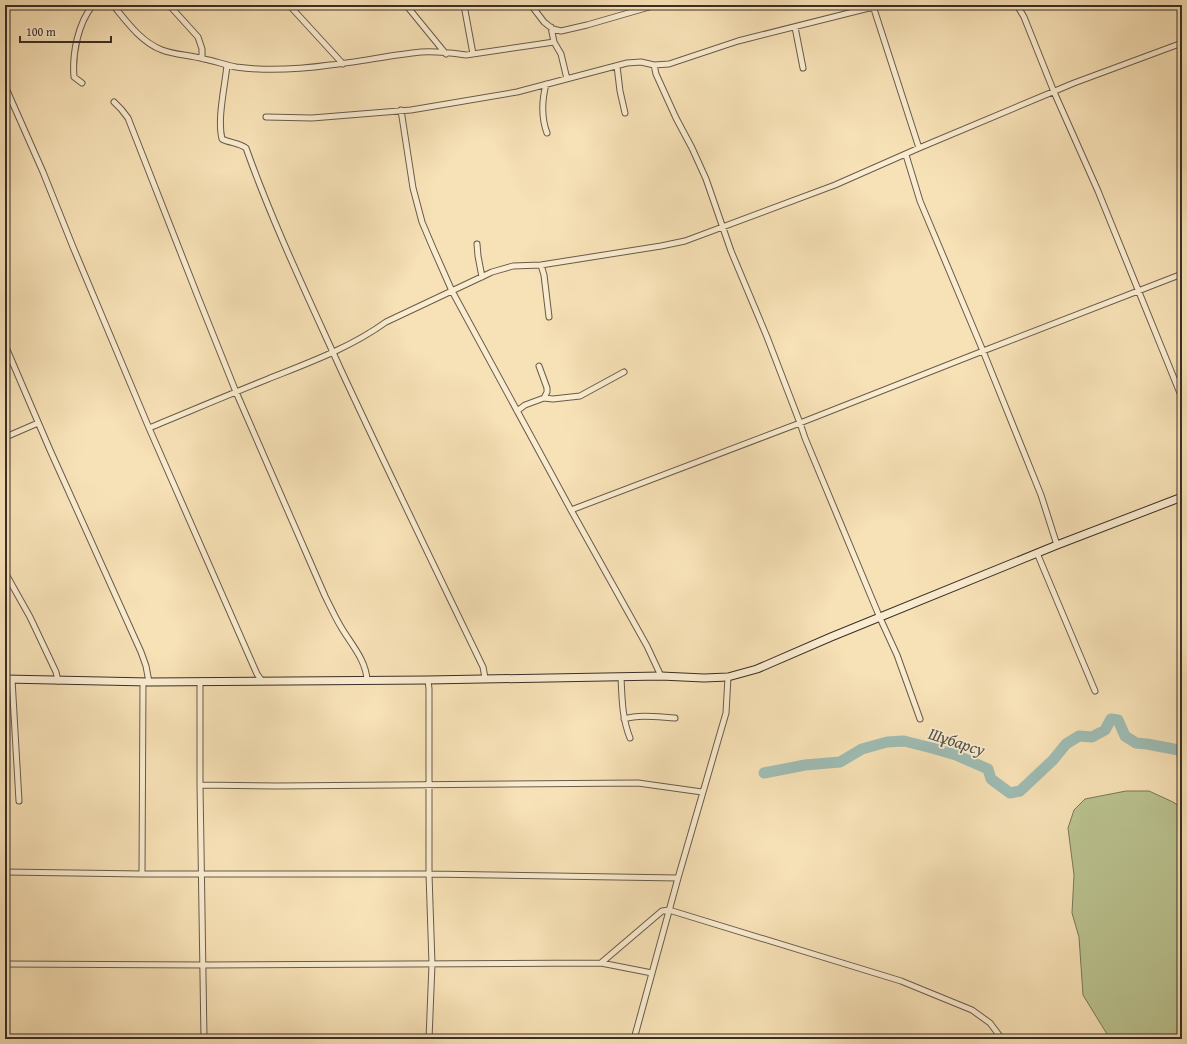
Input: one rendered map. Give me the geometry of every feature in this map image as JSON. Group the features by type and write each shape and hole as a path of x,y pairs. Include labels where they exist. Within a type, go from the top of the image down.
{"street":[{"path":"82,83 74,77 73,70 75,54 78,36 83,21 93,5"},
{"path":"113,5 133,29 152,45 163,50 227,65 259,68 295,68 343,64 421,52 466,55 554,42"},
{"path":"169,5 198,37 202,49 202,58"},
{"path":"289,5 343,64"},
{"path":"406,5 446,54"},
{"path":"464,5 473,54"},
{"path":"531,5 544,22 561,31 643,7 656,5"},
{"path":"884,5 892,5"},
{"path":"1017,5 1024,17 1054,92 1098,192 1182,398"},
{"path":"266,117 312,118 411,110 517,92 627,63 641,62 654,65 669,64 738,42 876,7 919,148"},
{"path":"551,27 554,42 561,54 567,79"},
{"path":"795,27 803,68"},
{"path":"149,428 333,353 371,333 386,322 492,272 513,266 541,265 685,241 835,185 1074,83 1182,43"},
{"path":"227,65 220,132 222,139 246,148 284,244 333,353 406,508 484,666 484,678"},
{"path":"654,65 656,74 676,118 706,179 731,250 811,453 897,655 920,719"},
{"path":"617,66 620,91 625,113"},
{"path":"546,84 542,103 546,133"},
{"path":"5,86 43,172 73,248 149,428 257,674 262,682"},
{"path":"114,102 121,108 128,118 236,392 325,596 341,627 364,664 367,672 367,680"},
{"path":"401,110 413,188 422,222 432,248 452,291 647,646 661,676"},
{"path":"906,155 920,201 1041,495 1057,545"},
{"path":"477,244 482,277"},
{"path":"541,265 544,275 548,317"},
{"path":"571,510 800,423 1182,274"},
{"path":"5,345 146,666 142,874"},
{"path":"539,366 548,388 544,398"},
{"path":"517,410 525,405 544,398 553,399 580,396 624,372"},
{"path":"5,436 38,423"},
{"path":"18,801 9,679 58,681 262,682 661,676 704,678 728,676 757,668 1037,553 1182,497"},
{"path":"1037,553 1095,690"},
{"path":"7,576 30,617 56,672 58,681"},
{"path":"634,1039 702,792 726,713 728,676"},
{"path":"620,677 625,726 630,738"},
{"path":"428,680 429,874 432,964 429,1039"},
{"path":"200,681 204,1039"},
{"path":"624,719 632,716 675,718"},
{"path":"200,785 278,786 638,783 702,792"},
{"path":"5,872 142,874 429,874 678,878"},
{"path":"601,963 662,911 669,910 901,981 972,1010 990,1023 1002,1039"},
{"path":"5,964 203,965 601,963 652,973"}],"green space":[{"path":"1126,791 1149,791 1173,802 1182,808 1182,1039 1110,1039 1083,995 1079,937 1072,913 1074,875 1068,828 1074,810 1085,799"}],"waterway":[{"name":"Шұбарсу","path":"764,773 805,765 840,762 862,749 887,742 904,741 956,755 988,769 991,779 1010,793 1020,791 1053,760 1066,744 1079,736 1092,737 1105,730 1111,719 1118,720 1125,736 1136,743 1179,750 1182,754"}]}
